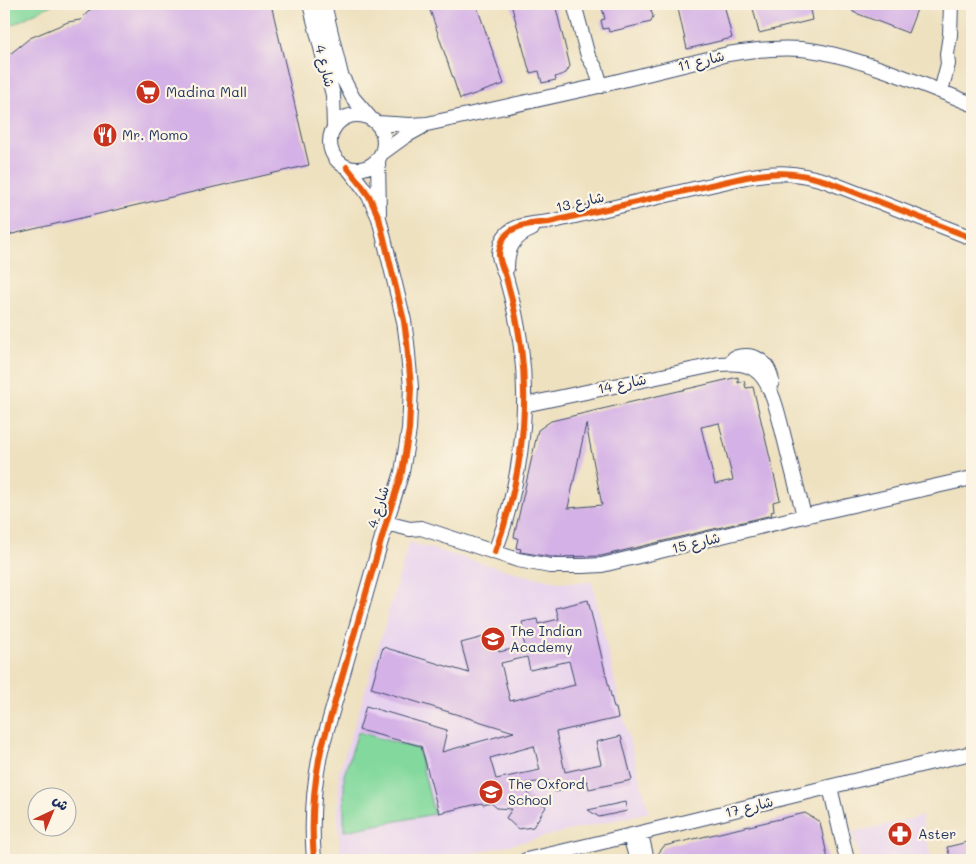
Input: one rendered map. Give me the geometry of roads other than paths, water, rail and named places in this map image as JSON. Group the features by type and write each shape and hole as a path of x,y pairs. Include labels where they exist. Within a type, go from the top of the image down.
{"street":[{"name":"شارع 4","path":"310,4 333,95 334,128"},
{"name":"شارع 4","path":"324,4 341,75 353,98 374,121"},
{"path":"574,4 588,56 586,66 595,87"},
{"path":"936,89 942,62 947,54 951,4"},
{"name":"شارع 11","path":"374,121 402,125 427,124 595,87 728,54 783,48 801,49 855,60 972,104"},
{"path":"354,115 363,116 374,121 384,137 384,145 380,156 373,164 367,167 353,169 342,164 335,157 331,148 330,138 334,128 346,117 354,115"},
{"name":"شارع 11","path":"380,156 404,137 427,124"},
{"name":"شارع 4","path":"379,218 380,156"},
{"name":"شارع 4","path":"314,860 312,818 313,795 318,765 402,472 409,430 411,387 404,321 379,218 372,201 347,167"},
{"name":"شارع 13","path":"495,552 504,528 513,491 524,405 521,346 507,279 507,257 511,245 525,232 549,222 746,177 766,173 786,173 826,181 972,238"},
{"name":"شارع 14","path":"524,405 720,364 736,357 752,356 759,359 770,371 775,405 804,516"},
{"name":"شارع 15","path":"388,518 410,529 421,528 518,560 550,566 602,565 972,478"},
{"name":"شارع 17","path":"526,860 972,753"},
{"path":"830,787 847,860"},
{"path":"636,835 637,860"},
{"path":"636,835 647,860"}],"place":[{"name":"Madina Mall","path":"148,92"},
{"name":"Mr. Momo","path":"105,135"},
{"name":"The Indian Academy","path":"493,639"},
{"name":"The Oxford School","path":"491,792"},
{"name":"Aster","path":"900,834"}]}
